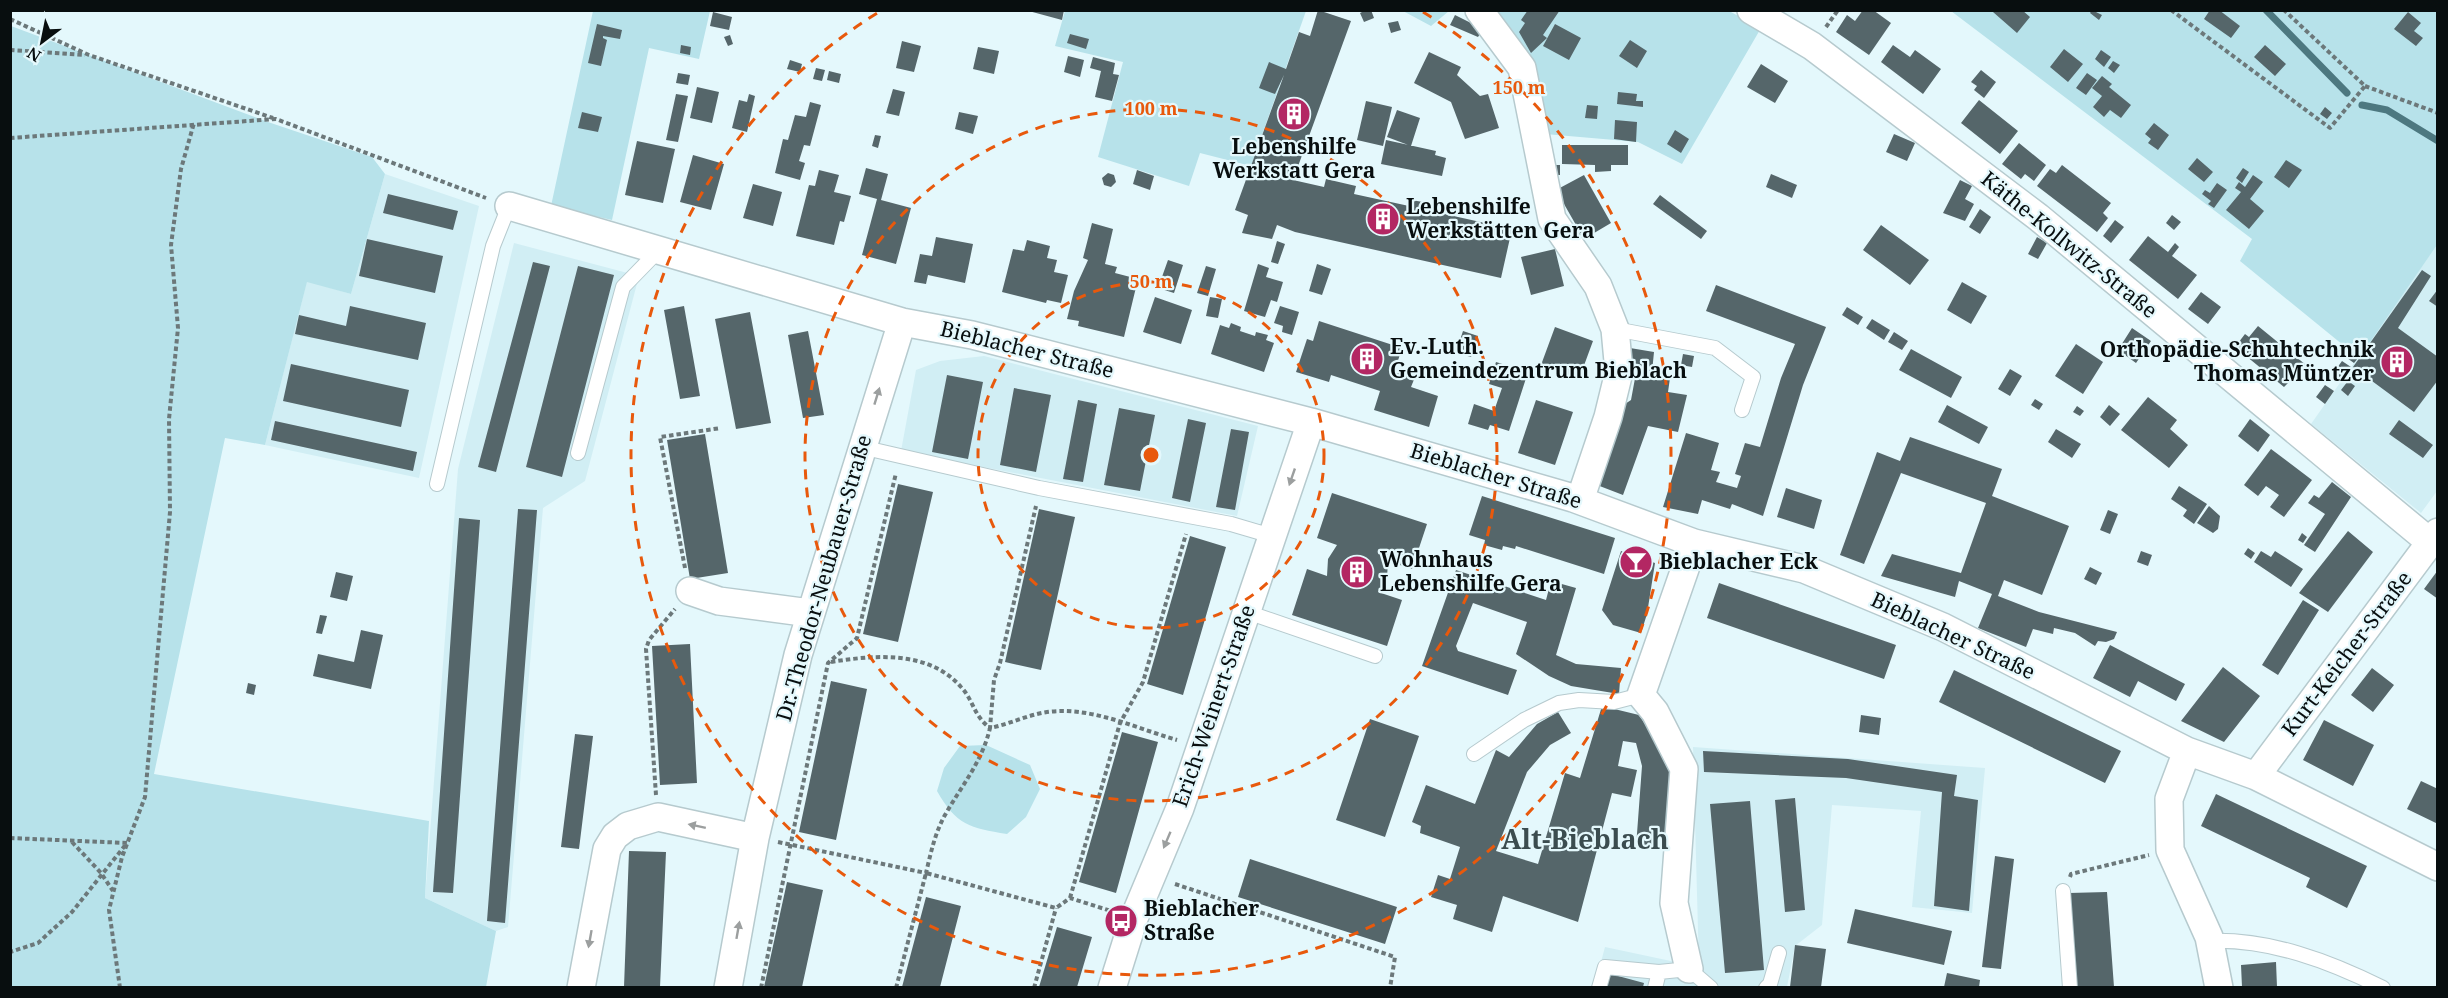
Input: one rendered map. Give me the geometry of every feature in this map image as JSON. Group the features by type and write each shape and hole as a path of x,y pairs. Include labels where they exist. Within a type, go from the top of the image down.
{"street":[{"path":"1479,10 1522,68 1552,219 1598,286 1615,329 1619,372 1608,417 1580,500"},
{"name":"Käthe-Kollwitz-Straße","path":"1751,10 1812,46 2038,218 2434,537"},
{"name":"Bieblacher Straße","path":"509,206 902,322 972,335 1311,422 1580,500 1694,543 1804,569 1943,627 2187,751 2256,776 2438,867"},
{"name":"Dr.-Theodor-Neubauer-Straße","path":"728,987 755,838 798,655 861,447 902,322"},
{"name":"Erich-Weinert-Straße","path":"1112,987 1134,918 1180,808 1311,422"},
{"name":"Kurt-Keicher-Straße","path":"2256,776 2434,537"},
{"path":"1689,969 1674,903 1684,769 1655,712 1641,695 1694,543"},
{"path":"690,591 718,601 810,613"},
{"path":"2187,751 2169,799 2170,850 2210,940 2219,987"},
{"path":"582,987 607,849 615,836 628,826 658,817 755,838"}],"lane":[{"path":"437,484 493,246 509,206"},
{"path":"578,453 623,287 659,250"},
{"path":"1615,329 1715,348 1753,377 1742,410"},
{"path":"861,447 1040,488 1191,517 1272,536"},
{"path":"1246,612 1376,656"},
{"path":"1474,754 1524,720 1559,703 1580,700 1614,702 1641,695"},
{"path":"2064,891 2070,987"},
{"path":"2210,940 2234,940 2287,949 2383,987"},
{"path":"1766,987 1770,984 1779,953"},
{"path":"1599,987 1605,967 1659,972 1689,969 1711,987"},
{"path":"1655,987 1659,972"}],"path":[{"path":"2171,10 2330,128 2365,86"},
{"path":"2284,10 2365,86 2438,113"},
{"path":"10,19 89,55 276,118 509,206"},
{"path":"10,50 89,55"},
{"path":"10,138 276,118"},
{"path":"120,987 109,910 127,843 145,798 170,512 169,419 178,328 171,244 181,169 194,123"},
{"path":"761,987 828,663 857,638 900,457"},
{"path":"896,987 933,842 946,815 979,762 990,728 994,680 1000,663 1040,488"},
{"path":"1034,987 1056,908 1070,898 1120,723 1143,682 1191,517"},
{"path":"798,655 828,663 863,657 903,659 937,666 963,687 978,719 990,728 1011,724 1025,716 1072,710 1098,715 1201,746"},
{"path":"10,838 127,843"},
{"path":"755,838 926,873 1056,908"},
{"path":"71,841 101,873 114,892"},
{"path":"10,952 38,943 72,912 127,843"},
{"path":"2064,891 2071,874 2170,850"},
{"path":"1152,876 1395,957 1390,987"},
{"path":"1070,898 1134,918"}],"shaded area":[{"path":"593,11 710,11 699,59 649,48 612,220 551,206"},
{"path":"1065,11 1306,11 1251,166 1200,153 1189,186 1098,157 1123,62 1055,46"},
{"path":"1403,11 1449,11 1431,26"},
{"path":"1498,11 1729,11 1761,28 1682,164 1638,142 1545,134 1533,63"},
{"path":"1951,11 2437,11 2437,245 2359,358 2240,261 2252,239"},
{"path":"11,26 268,122 372,157 385,174 351,294 307,282 265,445 225,438 154,774 429,821 425,898 496,931 486,987 11,987"},
{"path":"385,174 479,206 419,478 265,445 307,281 351,294"},
{"path":"514,243 639,276 585,481 543,508 508,927 496,931 425,898 458,469"},
{"path":"2437,245 2437,491 2421,513 2311,424"},
{"path":"984,356 1258,426 1237,516 901,451 916,370 940,361"},
{"path":"986,745 1030,765 1040,789 1026,817 1007,834 983,830 965,823 951,811 937,791 944,768 960,746"},
{"path":"1693,747 1985,768 1972,913 1912,907 1921,811 1832,805 1822,925 1795,946 1787,987 1594,988 1605,947 1699,967"}],"building":[{"path":"1025,10 1064,10 1062,20"},
{"path":"1318,10 1351,21 1293,180 1324,187 1326,179 1356,186 1354,194 1409,206 1411,200 1423,202 1422,209 1512,229 1501,278 1295,232 1277,225 1272,239 1242,233 1248,215 1235,210 1284,75 1275,94 1259,88 1269,62 1286,69 1299,32 1310,36"},
{"path":"1371,10 1374,18 1364,22 1360,13"},
{"path":"1528,10 1560,10 1543,35 1547,38 1531,53 1519,32 1525,23 1521,20"},
{"path":"1863,10 1873,10 1891,23 1869,55 1836,32 1847,15 1855,21"},
{"path":"1995,10 2022,10 2030,17 2017,33 1993,12"},
{"path":"2092,10 2102,15 2099,20 2090,13"},
{"path":"2210,10 2219,10 2240,26 2231,38 2204,19"},
{"path":"713,12 732,17 729,30 710,26"},
{"path":"2408,12 2421,23 2414,31 2423,38 2416,46 2394,29"},
{"path":"1455,15 1483,29 1478,37 1450,25"},
{"path":"1398,21 1401,30 1391,33 1388,23"},
{"path":"597,24 622,30 620,39 603,36 607,40 601,66 588,63"},
{"path":"1555,24 1581,38 1569,60 1543,46"},
{"path":"1070,34 1089,39 1086,49 1067,43"},
{"path":"730,35 733,44 728,46 724,37"},
{"path":"1630,40 1647,51 1637,68 1619,56"},
{"path":"902,41 921,46 914,72 896,68"},
{"path":"681,45 691,47 690,55 680,53"},
{"path":"1893,45 1910,57 1915,50 1941,69 1923,94 1881,62"},
{"path":"2265,45 2286,64 2275,76 2254,57"},
{"path":"978,47 999,51 994,74 973,69"},
{"path":"2064,49 2083,64 2068,82 2050,67"},
{"path":"2101,50 2111,57 2104,67 2095,59"},
{"path":"1429,52 1461,67 1457,75 1480,96 1488,94 1499,128 1465,139 1451,102 1414,83"},
{"path":"1068,56 1084,60 1080,77 1064,72"},
{"path":"1093,57 1115,63 1113,74 1119,75 1112,101 1095,97 1101,71 1090,68"},
{"path":"790,60 802,64 800,72 787,69"},
{"path":"2113,61 2120,65 2114,73 2108,68"},
{"path":"1761,64 1788,81 1775,103 1747,87"},
{"path":"816,68 825,70 822,81 813,79"},
{"path":"1981,70 1996,82 1984,98 1974,90 1977,86 1971,82"},
{"path":"829,71 841,74 839,83 827,80"},
{"path":"678,73 690,75 688,85 676,83"},
{"path":"2087,73 2097,80 2086,95 2076,88"},
{"path":"2102,76 2112,84 2109,87 2131,105 2121,118 2110,110 2104,117 2093,107 2102,96 2092,88"},
{"path":"697,87 719,92 712,123 690,118"},
{"path":"893,89 905,92 899,116 886,113"},
{"path":"1618,92 1637,94 1636,101 1643,101 1643,107 1617,104"},
{"path":"676,94 688,96 678,142 666,140"},
{"path":"749,94 755,96 747,132 732,128 739,100 747,102"},
{"path":"1979,100 2018,131 2000,154 1961,123"},
{"path":"1366,101 1392,107 1383,146 1357,140"},
{"path":"810,102 821,105 810,146 804,145 799,161 805,163 800,180 775,173 783,139 788,140 795,115 806,117"},
{"path":"1587,105 1598,106 1597,119 1585,118"},
{"path":"2325,107 2332,113 2327,119 2320,114"},
{"path":"1397,110 1420,118 1411,146 1387,137"},
{"path":"582,112 602,117 598,132 578,128"},
{"path":"959,112 978,116 973,134 955,129"},
{"path":"1615,120 1637,122 1636,142 1614,139"},
{"path":"2154,123 2169,135 2158,150 2148,143 2151,139 2145,134"},
{"path":"1675,130 1689,139 1681,153 1667,144"},
{"path":"1894,134 1915,143 1907,161 1886,152"},
{"path":"875,135 881,136 878,148 872,146"},
{"path":"1386,140 1436,151 1435,155 1446,158 1442,176 1381,164"},
{"path":"637,141 675,149 663,203 625,195"},
{"path":"2019,143 2046,165 2034,181 2025,174 2021,179 2002,164"},
{"path":"1562,145 1628,145 1628,165 1611,165 1611,171 1595,172 1595,165 1562,164"},
{"path":"693,155 724,164 711,210 680,202"},
{"path":"2197,158 2213,172 2204,182 2188,169"},
{"path":"2286,160 2302,170 2289,188 2274,177"},
{"path":"1553,165 1560,165 1560,175 1553,175"},
{"path":"2062,165 2111,203 2103,213 2108,218 2097,232 2037,186 2050,169 2056,173"},
{"path":"866,168 888,174 881,200 911,208 896,264 862,255 877,199 859,194"},
{"path":"2243,168 2249,172 2242,183 2236,178"},
{"path":"819,170 839,175 834,192 851,196 844,222 840,221 834,245 796,236 809,185 815,186"},
{"path":"1137,170 1154,176 1150,190 1133,184"},
{"path":"1108,173 1114,175 1116,182 1111,187 1104,185 1102,178"},
{"path":"1771,174 1797,185 1792,198 1766,187"},
{"path":"1584,175 1611,223 1584,239 1556,190"},
{"path":"2253,175 2263,182 2250,199 2264,211 2249,229 2226,210 2241,192 2235,188 2239,182 2245,187"},
{"path":"1960,180 1972,186 1965,199 1974,204 1965,221 1943,213"},
{"path":"2217,183 2227,190 2214,208 2208,204 2211,201 2202,194 2205,190 2210,193"},
{"path":"753,184 782,192 773,226 743,218"},
{"path":"388,194 458,211 453,230 383,213"},
{"path":"1660,195 1707,231 1701,239 1653,204"},
{"path":"1980,209 1991,217 1980,234 1969,227"},
{"path":"2172,215 2181,222 2174,230 2166,223"},
{"path":"2115,220 2124,227 2111,243 2103,236"},
{"path":"1092,223 1113,229 1105,264 1117,267 1115,273 1138,279 1124,337 1078,326 1079,321 1067,319 1074,291 1088,260 1083,258"},
{"path":"1881,225 1929,260 1910,285 1863,250"},
{"path":"2148,236 2168,252 2175,243 2179,247 2172,256 2197,275 2178,299 2129,260"},
{"path":"936,237 973,244 965,283 928,275 926,284 914,282 920,254 932,256"},
{"path":"2037,237 2047,243 2038,259 2028,254"},
{"path":"367,239 443,256 435,293 359,276"},
{"path":"1027,240 1050,246 1047,258 1057,260 1054,272 1068,275 1061,303 1047,300 1046,303 1002,292 1013,249 1024,251"},
{"path":"1277,241 1285,244 1278,264 1271,262"},
{"name":"Lebenshilfe Werkstätten Gera","path":"1555,249 1564,286 1531,295 1521,257"},
{"path":"1168,260 1183,265 1174,293 1158,288"},
{"path":"533,262 550,266 496,472 478,467"},
{"path":"1258,264 1269,268 1266,277 1283,282 1277,302 1271,300 1265,317 1244,311"},
{"path":"1317,264 1331,269 1322,295 1309,291"},
{"path":"578,266 614,275 562,477 526,467"},
{"path":"1206,266 1216,269 1208,296 1197,293"},
{"name":"Orthopädie-Schuhtechnik Thomas Müntzer","path":"2422,270 2431,276 2398,328 2438,357 2438,380 2414,412 2353,367"},
{"path":"1962,282 1987,296 1971,324 1947,310"},
{"path":"1716,285 1826,327 1803,385 1763,516 1732,504 1730,509 1702,500 1698,514 1663,507 1686,433 1719,443 1711,470 1720,472 1716,482 1737,488 1741,476 1735,474 1745,443 1760,447 1781,378 1795,344 1706,311"},
{"path":"2438,289 2438,307 2429,301"},
{"path":"2201,292 2221,307 2208,324 2188,309"},
{"path":"1155,297 1192,310 1181,344 1143,332"},
{"path":"1210,297 1222,299 1218,318 1206,316"},
{"path":"350,306 426,323 418,360 295,334 299,315 346,326"},
{"path":"684,306 700,396 680,399 664,310"},
{"path":"1280,306 1299,312 1292,335 1282,332 1283,326 1274,323"},
{"path":"1847,307 1863,317 1858,325 1842,315"},
{"path":"750,312 771,423 736,429 715,319"},
{"path":"1872,319 1890,330 1884,340 1866,328"},
{"path":"1319,321 1402,348 1395,370 1415,377 1411,387 1438,396 1429,427 1374,410 1380,391 1331,375 1329,382 1296,372 1307,339 1313,341"},
{"path":"1231,323 1241,327 1240,331 1255,336 1256,332 1268,335 1266,340 1274,343 1264,372 1211,354 1220,325 1229,328"},
{"path":"2258,326 2306,365 2284,387 2235,347 2245,334 2249,337"},
{"path":"1555,327 1593,341 1579,379 1541,365"},
{"path":"2132,328 2151,341 2136,363 2118,350"},
{"path":"808,331 824,415 803,418 788,335"},
{"path":"1463,331 1478,336 1471,357 1460,354 1464,344 1459,343"},
{"path":"1894,332 1908,341 1902,350 1888,342"},
{"path":"2076,344 2103,362 2083,394 2055,376"},
{"path":"1630,348 1654,352 1652,372 1630,368"},
{"path":"1911,349 1962,377 1951,398 1899,370"},
{"path":"2347,351 2358,358 2354,363 2344,356"},
{"path":"1683,354 1694,356 1692,367 1681,365"},
{"path":"2342,361 2351,367 2341,381 2332,375"},
{"path":"1496,362 1528,372 1509,431 1490,425 1488,430 1468,424 1474,404 1494,411 1502,388 1489,384"},
{"path":"291,364 409,390 401,427 283,401"},
{"path":"2010,369 2022,376 2010,396 1998,389"},
{"path":"1636,373 1670,378 1668,392 1687,395 1678,432 1648,426 1623,495 1597,485 1625,404 1631,400"},
{"path":"947,375 983,382 968,459 932,452"},
{"path":"2348,381 2355,386 2348,396 2341,390"},
{"path":"2325,385 2334,391 2325,404 2316,397"},
{"path":"1014,388 1051,395 1036,472 1000,465"},
{"path":"2148,397 2177,420 2170,429 2188,445 2169,468 2121,430"},
{"path":"2035,399 2043,404 2039,410 2031,405"},
{"path":"1078,400 1097,404 1083,482 1063,479"},
{"path":"1536,400 1573,412 1555,465 1518,453"},
{"path":"1947,405 1988,427 1979,444 1938,422"},
{"path":"2109,405 2120,414 2110,426 2100,417"},
{"path":"2077,406 2084,411 2080,416 2073,412"},
{"path":"1119,408 1155,415 1140,491 1104,485"},
{"path":"1188,419 1206,423 1190,502 1172,498"},
{"path":"2250,419 2270,435 2258,452 2238,436"},
{"path":"2399,420 2433,445 2423,458 2389,434"},
{"path":"275,421 417,452 413,471 271,440"},
{"path":"1231,429 1249,432 1235,510 1216,507"},
{"path":"2056,429 2081,444 2072,458 2048,442"},
{"path":"705,434 728,573 690,579 667,440"},
{"path":"1910,437 2002,469 1992,496 2069,526 2042,595 2004,580 1998,596 2039,612 2117,632 2114,639 2106,642 2098,641 2095,646 2075,633 2054,628 2053,634 2033,629 2026,647 1978,628 1992,594 1959,581 1955,597 1881,576 1892,554 1961,573 1986,503 1901,473 1864,564 1840,555 1877,452 1900,461"},
{"path":"2271,449 2312,480 2284,517 2270,507 2279,495 2266,486 2258,496 2244,485"},
{"path":"2332,482 2351,497 2315,552 2304,545 2325,514 2308,503 2314,495 2319,498"},
{"path":"898,484 933,492 898,642 863,634"},
{"path":"2179,486 2207,504 2194,524 2183,516 2187,510 2171,499"},
{"path":"1786,488 1822,500 1814,529 1777,517"},
{"name":"Wohnhaus Lebenshilfe Gera","path":"1332,493 1427,524 1412,569 1388,561 1387,578 1378,592 1402,600 1387,646 1292,615 1307,569 1327,576 1328,559 1337,545 1317,538"},
{"path":"1482,496 1615,538 1604,574 1516,546 1515,549 1503,546 1502,550 1484,545 1485,540 1469,535"},
{"path":"2209,506 2220,516 2218,529 2213,533 2197,523"},
{"path":"518,509 537,510 505,923 487,921"},
{"path":"1039,509 1075,517 1041,670 1005,662"},
{"path":"2108,510 2118,514 2110,534 2100,530"},
{"path":"459,518 480,520 453,893 433,892"},
{"path":"2348,531 2373,552 2328,612 2299,593"},
{"path":"2302,533 2307,537 2303,543 2298,540"},
{"path":"1190,536 1226,547 1183,695 1147,684"},
{"path":"2248,548 2255,553 2251,559 2244,554"},
{"path":"1621,551 1655,563 1647,614 1641,633 1613,625 1602,610"},
{"path":"2141,551 2152,555 2148,566 2137,562"},
{"path":"2261,551 2271,557 2275,551 2303,569 2291,587 2254,562"},
{"path":"2090,567 2102,573 2096,585 2084,579"},
{"path":"1456,570 1546,600 1551,581 1576,588 1556,655 1576,664 1621,668 1619,694 1571,686 1549,676 1516,654 1527,622 1473,603 1456,646 1458,651 1517,670 1508,695 1422,666"},
{"path":"2438,570 2438,599 2424,589"},
{"path":"336,572 353,576 347,601 330,597"},
{"path":"1719,583 1896,645 1884,679 1707,618"},
{"path":"2303,600 2319,610 2278,675 2262,665"},
{"path":"320,615 327,616 322,634 316,633"},
{"path":"361,630 383,635 371,689 313,676 318,654 354,662"},
{"path":"690,644 697,783 660,785 652,646"},
{"path":"2110,645 2185,684 2176,701 2138,681 2130,697 2093,678"},
{"path":"2223,667 2260,696 2224,742 2181,721"},
{"path":"2372,668 2394,685 2373,712 2351,695"},
{"path":"1954,670 2121,751 2105,783 1939,702"},
{"path":"831,681 867,689 836,840 799,832"},
{"path":"248,683 256,685 254,695 246,693"},
{"path":"1602,706 1639,715 1665,755 1670,773 1666,848 1636,847 1642,766 1636,743 1623,741 1618,766 1637,770 1631,797 1612,793 1578,922 1503,896 1492,932 1453,919 1457,905 1431,897 1438,875 1450,879 1460,847 1420,833 1421,826 1412,822 1426,785 1475,804 1496,750 1509,757 1537,724 1558,712 1571,733 1550,745 1527,772 1496,851 1538,864 1565,773 1580,778"},
{"path":"1861,715 1881,718 1879,735 1859,732"},
{"path":"1370,719 1419,736 1385,837 1336,820"},
{"path":"2324,720 2374,745 2353,786 2303,760"},
{"path":"1122,732 1158,742 1116,893 1079,882"},
{"path":"575,734 593,736 579,849 561,847"},
{"path":"1703,751 1848,759 1957,775 1954,796 1978,800 1969,911 1934,906 1942,792 1846,778 1704,772"},
{"path":"2421,781 2438,789 2438,824 2407,809"},
{"path":"2216,794 2367,866 2347,908 2306,887 2310,878 2201,826"},
{"path":"1795,798 1805,910 1785,912 1775,800"},
{"path":"1750,801 1764,970 1725,973 1710,804"},
{"path":"629,851 666,852 660,987 624,987"},
{"path":"1995,856 2014,859 2001,969 1982,967"},
{"path":"1250,859 1397,907 1385,944 1238,897"},
{"path":"787,882 823,890 802,987 764,987"},
{"path":"2107,892 2114,987 2076,987 2069,893"},
{"path":"926,897 961,906 940,987 902,987"},
{"path":"1855,909 1952,931 1944,965 1847,943"},
{"path":"1057,927 1092,937 1077,987 1039,987"},
{"path":"1795,945 1826,949 1821,987 1790,987"},
{"path":"2276,962 2277,987 2242,987 2241,965"},
{"path":"1607,973 1644,983 1643,987 1603,987"},
{"path":"1947,973 1980,980 1979,987 1944,987"}],"waterway":[{"path":"2266,10 2347,93"},
{"path":"2362,105 2387,110 2438,141"}],"place":[{"name":"Lebenshilfe Werkstatt Gera","path":"1294,114"},
{"name":"Lebenshilfe Werkstätten Gera","path":"1383,219"},
{"name":"Ev.-Luth. Gemeindezentrum Bieblach","path":"1367,359"},
{"name":"Orthopädie-Schuhtechnik Thomas Müntzer","path":"2397,362"},
{"name":"Bieblacher Eck","path":"1636,562"},
{"name":"Wohnhaus Lebenshilfe Gera","path":"1357,572"},
{"name":"Bieblacher Straße","path":"1121,921"}],"district":[{"name":"Alt-Bieblach","path":"1585,840"}]}
